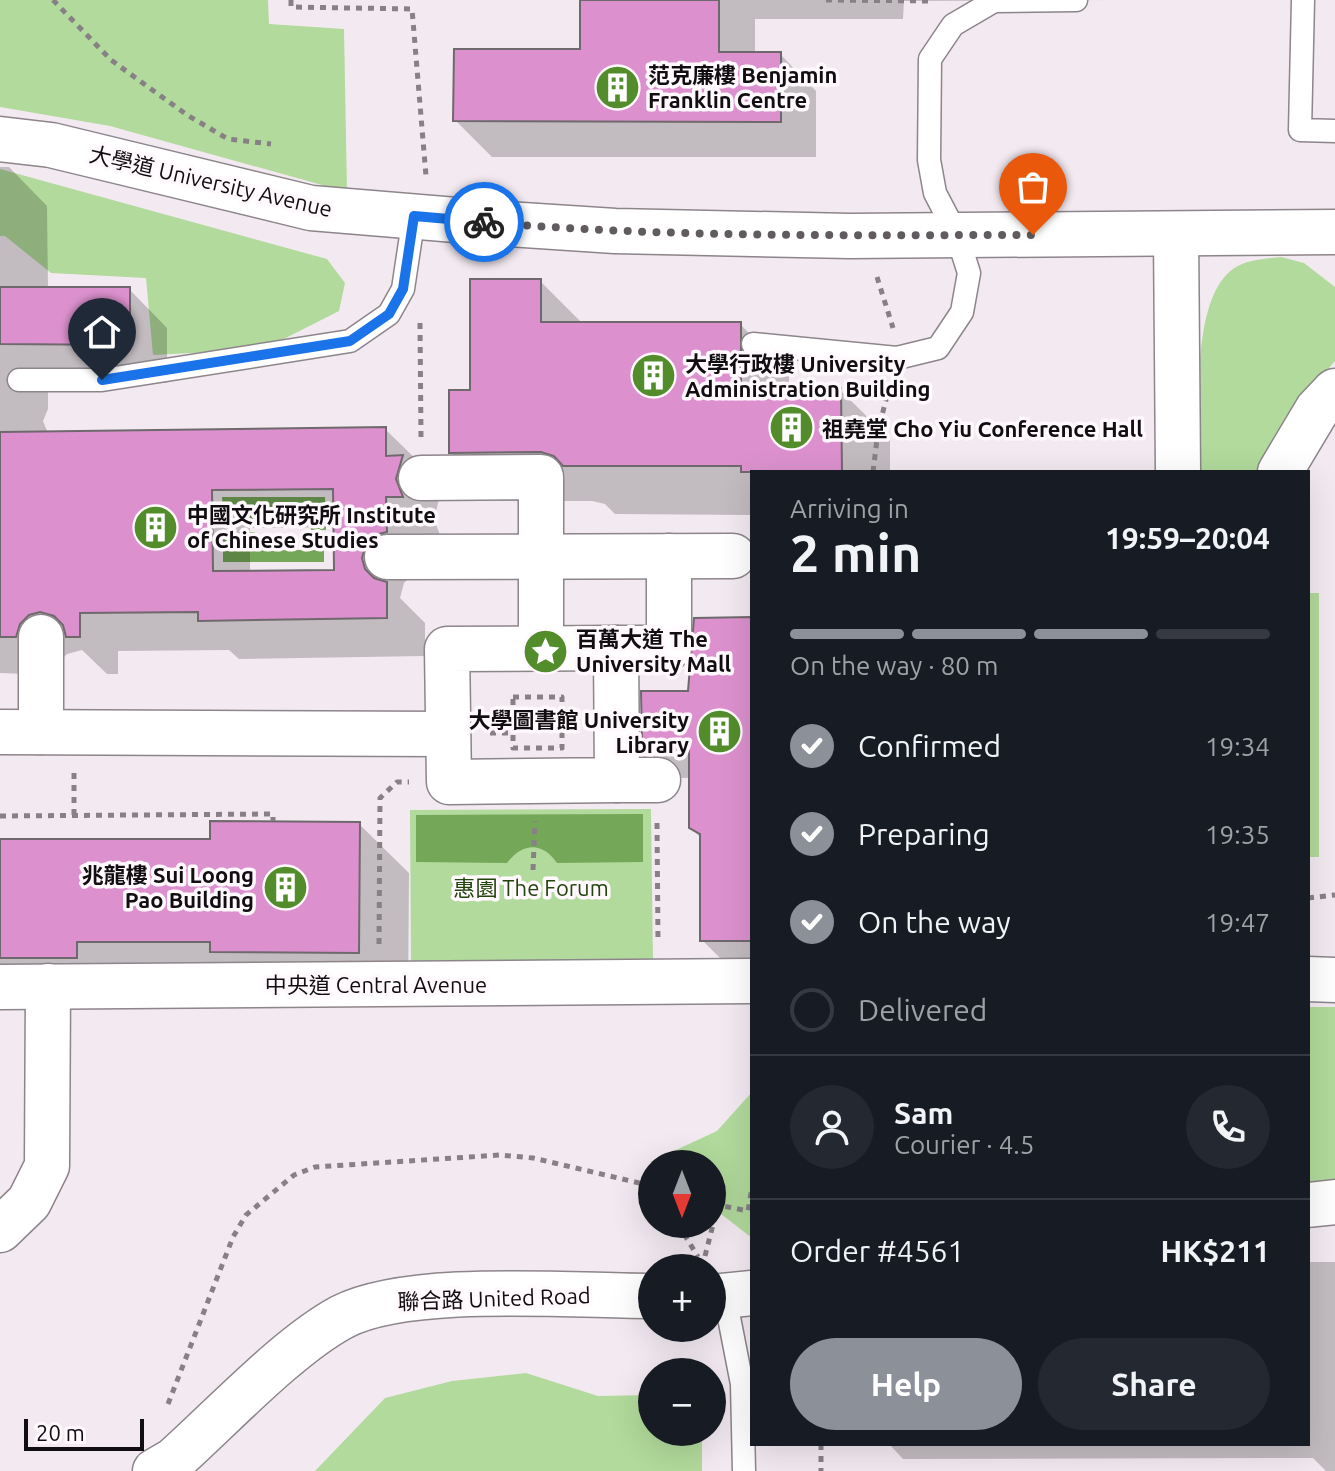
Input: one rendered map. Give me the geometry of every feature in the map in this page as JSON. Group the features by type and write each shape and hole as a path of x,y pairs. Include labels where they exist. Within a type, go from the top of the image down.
{"street":[{"name":"大學道 University Avenue","path":"0,139 51,145 311,208 420,197 615,231 850,236 1314,233"},
{"path":"1314,233 1335,259"},
{"path":"1176,234 1178,470"},
{"path":"1281,470 1317,410 1335,391"},
{"path":"421,478 541,477 541,649"},
{"path":"616,648 638,780 449,782 447,649 541,649 616,648 669,648 669,556"},
{"path":"387,557 733,556"},
{"path":"41,637 21,732 448,734"},
{"path":"1310,979 1335,980"},
{"name":"中央道 Central Avenue","path":"0,987 750,981"},
{"path":"0,1230 29,1202 47,1166 48,986"},
{"path":"1310,1205 1335,1202"},
{"name":"聯合路 United Road","path":"155,1471 174,1460 300,1347 355,1312 406,1299 638,1296"}],"lane":[{"path":"753,344 897,358 938,348 962,312 969,273 957,235 935,193 929,160 930,59 953,25 994,1 1076,0"},
{"path":"1303,0 1300,130 1335,131"},
{"path":"19,380 102,380 350,341 389,314 403,289 420,197"},
{"path":"726,1300 747,1384 744,1471"}],"path":[{"path":"53,0 111,60 187,115 228,139 271,144"},
{"path":"291,0 291,7 412,9 420,197"},
{"path":"826,0 994,1"},
{"path":"850,236 881,283 892,316 897,358 878,431 873,470"},
{"path":"420,308 421,478"},
{"path":"513,697 562,697 562,748 513,748 513,697"},
{"path":"638,780 657,982"},
{"path":"379,897 380,798 397,782 449,782"},
{"path":"0,816 273,814 273,821"},
{"path":"533,870 535,815"},
{"path":"1310,898 1335,895"},
{"path":"165,1413 233,1237 246,1215 304,1170 500,1155 533,1158 638,1183"},
{"path":"721,1254 718,1205 748,1211 750,1199"},
{"path":"821,1446 821,1471"}],"green space":[{"path":"0,0 268,0 269,24 344,29 347,192 110,126 0,107"},
{"path":"0,169 327,259 345,283 339,311 264,349 153,355 146,278 51,273 5,236 0,236"},
{"path":"1281,257 1304,263 1335,287 1335,361 1294,408 1261,470 1198,470 1200,363 1209,307 1219,285 1233,269 1250,261"},
{"path":"1310,593 1319,593 1319,857 1310,857"},
{"name":"惠園 The Forum","path":"651,809 653,963 411,964 410,810"},
{"path":"1310,1007 1335,1007 1335,1186 1310,1189"},
{"path":"750,1094 750,1236 726,1218 726,1150 676,1150 717,1131"},
{"path":"526,1373 598,1396 638,1395 638,1446 702,1446 702,1471 315,1471 385,1398 452,1381"}],"shaded area":[{"path":"222,497 325,497 326,530 311,530 310,520 256,520 256,524 238,524 238,512 223,512"},
{"path":"239,532 255,532 256,550 324,550 324,562 223,562 223,539 239,539"},
{"path":"643,814 643,862 557,863 545,851 532,847 519,851 507,863 416,862 416,815"}],"building":[{"name":"范克廉樓 Benjamin Franklin Centre","path":"580,0 719,0 719,52 781,52 781,122 453,121 454,49 580,49"},
{"name":"大學行政樓 University Administration Building","path":"470,279 541,279 541,322 741,322 741,389 841,388 842,470 741,472 741,466 563,466 554,456 541,452 449,453 449,390 470,390"},
{"path":"0,287 130,287 130,345 0,344"},
{"name":"中國文化研究所 Institute of Chinese Studies","path":"386,427 386,456 403,455 396,479 403,497 386,497 387,532 375,535 366,544 362,558 365,569 374,578 387,582 387,618 198,621 198,612 80,613 80,637 66,637 63,625 54,616 40,612 29,615 20,624 16,637 0,637 0,432","holes":["333,489 334,570 213,571 212,490"]},
{"name":"大學圖書館 University Library","path":"750,617 750,941 700,941 700,834 689,828 689,743 642,743 641,691 688,691 694,618"},
{"path":"210,821 360,822 359,953 210,952 210,942 77,942 77,958 0,958 0,839 210,839"}],"way so far":[{"path":"484,222 615,231 850,236 1033,235"}],"place":[{"name":"范克廉樓 Benjamin Franklin Centre","path":"617,87"},
{"name":"大學行政樓 University Administration Building","path":"654,376"},
{"name":"祖堯堂 Cho Yiu Conference Hall","path":"791,428"},
{"name":"中國文化研究所 Institute of Chinese Studies","path":"156,527"},
{"name":"百萬大道 The University Mall","path":"545,651"},
{"name":"大學圖書館 University Library","path":"720,732"},
{"name":"兆龍樓 Sui Loong Pao Building","path":"285,887"}],"route":[{"path":"102,380 350,341 389,314 403,289 414,216 484,222"}]}
